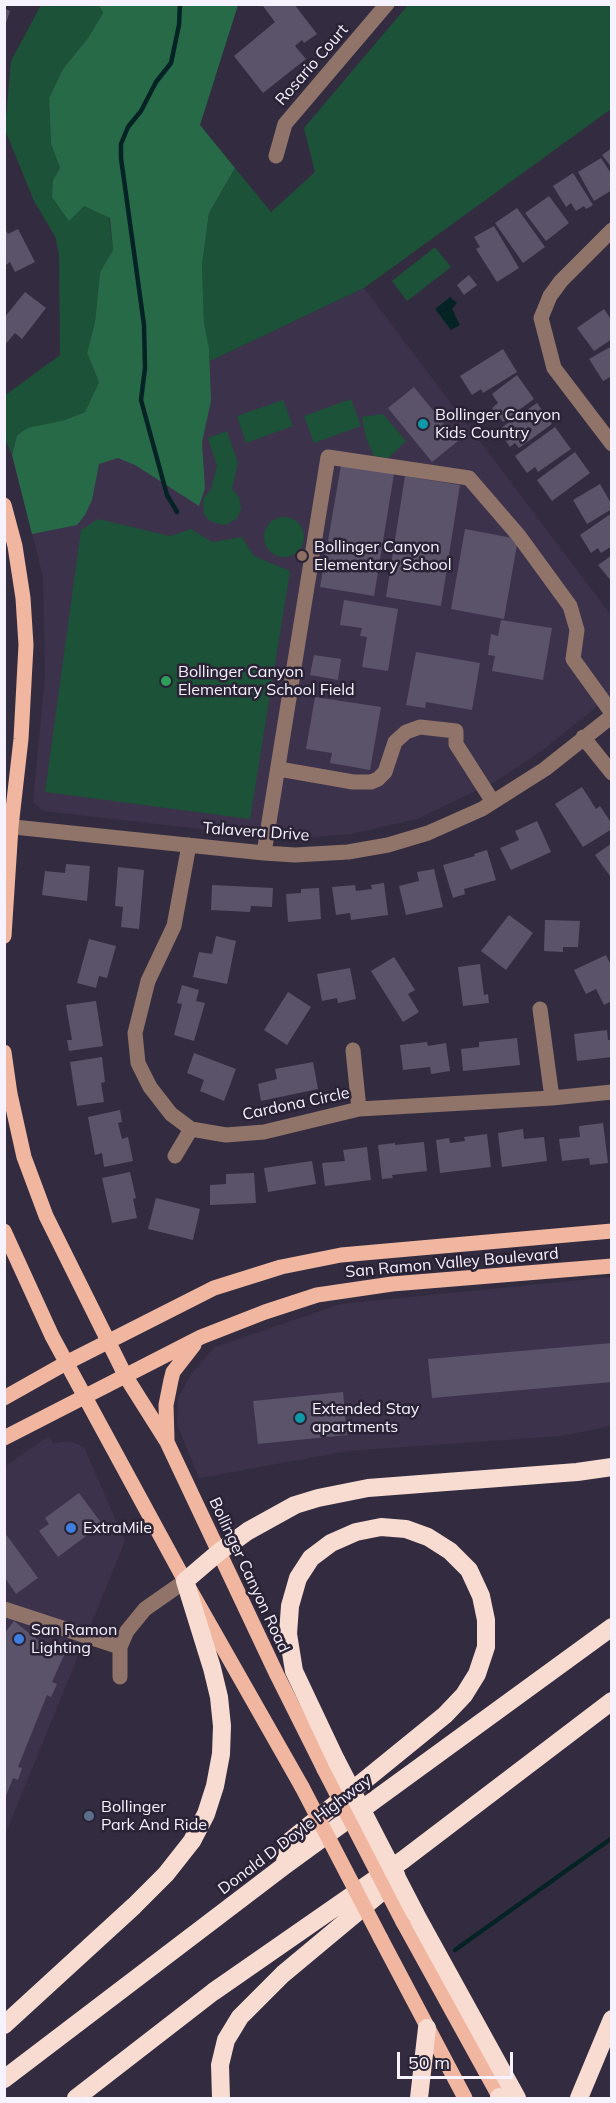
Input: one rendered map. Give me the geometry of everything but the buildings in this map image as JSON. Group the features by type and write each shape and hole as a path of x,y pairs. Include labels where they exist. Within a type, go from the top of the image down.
{"highway":[{"path":"4,2025 166,1874 192,1841 206,1814 215,1786 221,1754 222,1726 219,1697 212,1668 185,1581 248,1531 295,1505 334,1494 368,1488 577,1472 612,1467"},
{"path":"284,1866 290,1841 445,1715 464,1695 477,1674 486,1647 486,1620 481,1596 469,1570 450,1551 428,1537 406,1529 381,1527 356,1532 332,1543 311,1558 298,1578 290,1606 288,1634 294,1671 330,1765 409,1917 504,2098"},
{"name":"Donald D Doyle Highway","path":"4,2079 284,1866 612,1627"},
{"path":"76,2098 213,1992 403,1860 612,1701"},
{"path":"221,2098 220,2065 226,2040 240,2017 283,1974 391,1884 403,1860"},
{"path":"579,2098 612,2019"},
{"path":"419,2098 427,2028"}],"main road":[{"path":"4,505 15,546 23,598 26,645 21,739 8,826 4,936"},
{"name":"Bollinger Canyon Road","path":"4,1052 18,1130 34,1186 46,1216 126,1377 167,1442 219,1552 330,1765"},
{"path":"4,1231 52,1336 185,1581 302,1787 465,2098"},
{"name":"San Ramon Valley Boulevard","path":"4,1398 66,1362 214,1288 281,1267 341,1255 612,1231"},
{"name":"San Ramon Valley Boulevard","path":"4,1438 201,1337 317,1295 392,1284 612,1266"},
{"path":"167,1442 166,1405 171,1380 185,1356 201,1337"}],"street":[{"name":"Rosario Court","path":"276,156 285,124 387,4"},
{"path":"612,231 561,281 550,296 541,318 554,369 612,444"},
{"path":"264,853 328,457 469,478 519,536 570,606 577,630 573,659 612,714"},
{"name":"Talavera Drive","path":"8,826 264,853 295,855 348,852 428,833 493,802 545,769 612,714"},
{"path":"279,769 353,782 371,782 386,772 395,742 406,732 420,727 456,731 456,744 493,802"},
{"path":"584,737 612,773"},
{"name":"Cardona Circle","path":"189,845 174,926 148,981 135,1033 138,1063 150,1087 171,1114 191,1129 226,1135 264,1132 359,1109 552,1098 612,1092"},
{"path":"540,1009 552,1098"},
{"path":"353,1050 359,1109"},
{"path":"175,1156 191,1129"},
{"path":"120,1677 120,1647 127,1630 145,1609 185,1581"},
{"path":"4,1609 120,1647"}],"shaded area":[{"name":"Bollinger Canyon Elementary School","path":"364,288 611,615 611,695 544,749 495,782 417,819 351,834 289,839 43,811 33,802 45,677 43,577 12,455"},
{"path":"450,297 457,303 452,309 460,325 451,330 435,309"},
{"path":"611,1277 611,1426 561,1436 348,1451 199,1478 177,1424 178,1398 192,1373 215,1347 341,1304"},
{"path":"49,1436 53,1443 70,1441 84,1447 125,1541 5,1835 5,1466"}],"green space":[{"path":"41,5 99,5 103,13 88,38 63,69 49,98 51,144 60,168 53,180 84,206 109,217 113,250 100,272 95,322 87,353 99,382 85,412 17,434 12,455 5,439 4,396 60,355 59,254 55,236 34,201 5,130 11,61"},
{"path":"99,5 238,5 200,125 235,168 209,213 202,265 204,323 209,349 211,401 202,442 205,488 199,506 135,465 118,458 99,464 92,500 77,525 32,534 12,455 17,435 28,428 65,420 85,412 99,382 87,353 95,322 100,272 113,250 110,218 84,206 69,221 52,197 53,180 60,168 51,144 49,98 63,69 88,38 103,13"},
{"path":"408,5 611,5 611,109 364,288 210,361 204,323 202,265 209,213 235,168 271,212 315,172 304,128"},
{"path":"435,247 451,267 407,301 392,281"},
{"path":"351,399 361,426 314,443 304,416"},
{"path":"283,400 293,426 246,443 237,416"},
{"path":"383,414 406,441 388,458 374,456 366,438 362,417"},
{"path":"227,431 238,463 232,489 239,497 241,508 237,518 223,525 208,519 204,514 203,503 211,489 217,466 208,438"},
{"path":"284,517 292,518 298,523 303,529 303,545 298,551 292,556 284,557 276,556 270,551 265,545 264,537 265,529 270,523 276,518"},
{"name":"Bollinger Canyon Elementary School Field","path":"98,519 170,536 191,529 212,542 242,537 254,556 290,571 250,819 45,792 81,530"}],"waterway":[{"path":"177,512 167,495 141,400 145,368 144,325 121,144 128,127 141,111 156,82 171,63 179,25 180,4"},
{"path":"455,1950 612,1838"}],"place":[{"name":"Bollinger Canyon Kids Country","path":"423,424"},
{"name":"Bollinger Canyon Elementary School","path":"302,556"},
{"name":"Bollinger Canyon Elementary School Field","path":"166,681"},
{"name":"Extended Stay apartments","path":"300,1418"},
{"name":"ExtraMile","path":"71,1528"},
{"name":"San Ramon Lighting","path":"19,1639"},
{"name":"Bollinger Park And Ride","path":"89,1816"}]}
